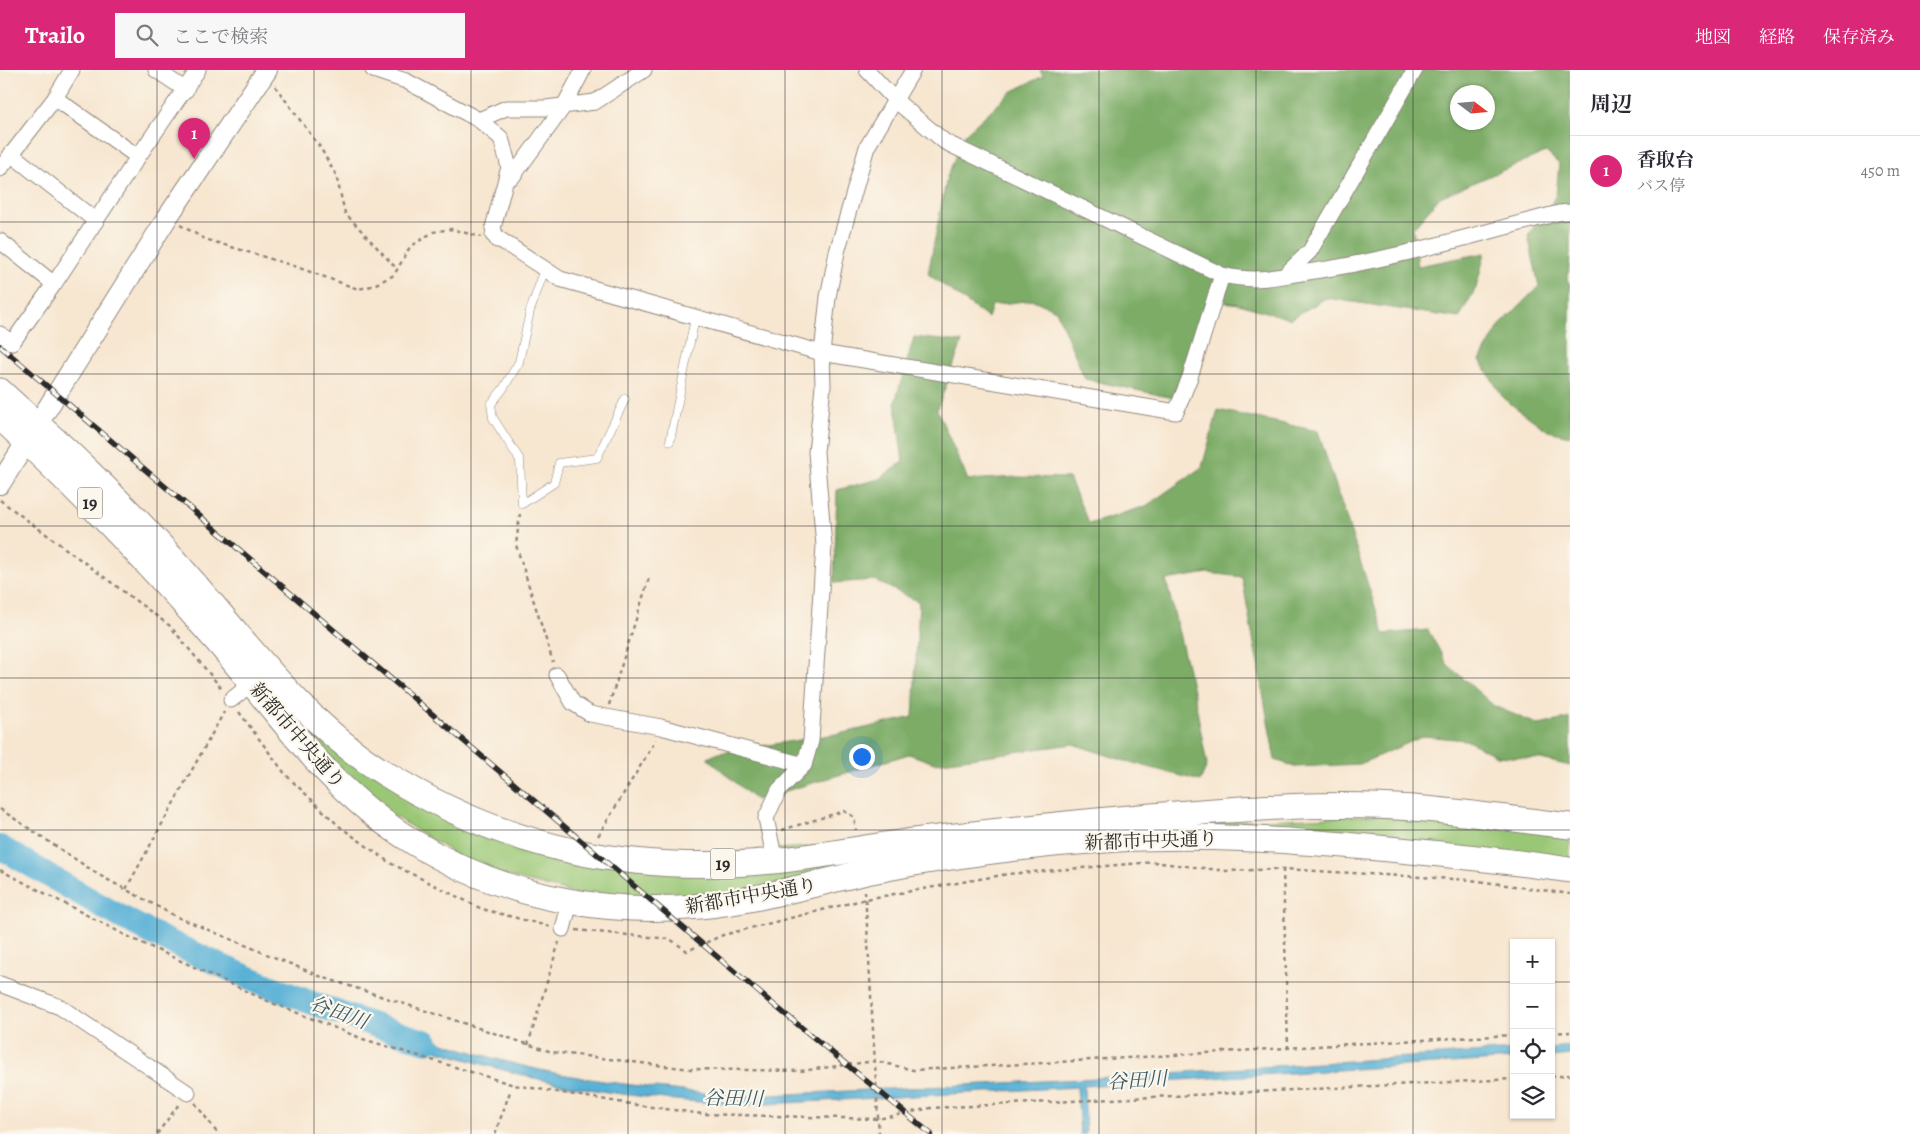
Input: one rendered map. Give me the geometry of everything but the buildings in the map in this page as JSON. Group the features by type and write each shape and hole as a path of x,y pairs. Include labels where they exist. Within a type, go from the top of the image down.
{"main road":[{"name":"新都市中央通り","path":"0,391 61,474 152,566 325,772 367,810 398,832 453,864 486,878 541,896 570,902 627,908 680,909 732,902 869,872 951,857 1071,842 1169,836 1228,837 1330,844 1482,857 1570,870"},
{"name":"新都市中央通り","path":"0,417 31,433 120,502 174,560 266,668 329,731 356,753 385,773 440,805 497,830 589,856 628,862 718,865 775,861 928,839 1232,809 1331,806 1409,808 1570,826"}],"street":[{"path":"0,169 56,98 72,70"},
{"path":"156,70 186,90"},
{"path":"0,334 12,343 198,70"},
{"path":"373,70 406,81 479,120 501,138 509,168 493,228 495,238 545,270 560,279 822,353 1176,412 1190,377 1222,275"},
{"path":"506,180 513,176 564,106 583,70"},
{"path":"479,120 506,108 564,106 595,102 644,70"},
{"path":"867,70 895,100 945,142 1222,275 1247,280 1272,279 1285,275 1370,262 1559,213 1570,212"},
{"path":"775,861 768,835 766,818 779,790 804,765 811,741 824,546 816,452 823,386 822,353 828,297 835,261 867,147 913,70"},
{"path":"1285,275 1310,252 1415,70"},
{"path":"0,484 167,218 266,71"},
{"path":"56,98 138,157"},
{"path":"11,154 96,221"},
{"path":"0,241 54,284"},
{"path":"557,675 573,703 590,714 661,727 804,765"},
{"path":"231,700 252,684"},
{"path":"563,929 570,902"},
{"path":"0,984 60,1008 188,1093"}],"lane":[{"path":"522,504 520,460 493,418 491,404 503,389 519,362 530,311 545,270"},
{"path":"670,441 695,318"},
{"path":"522,504 554,483 559,463 597,458 624,399"}],"path":[{"path":"266,71 320,147 336,175 345,213 398,270"},
{"path":"167,218 205,240 294,266 358,288 372,286 394,275 410,247 434,232 451,229 495,238"},
{"path":"0,500 170,626 231,700 286,776 339,826 390,863 482,909 531,924 563,929 670,939 687,951 723,935 866,899 1008,874 1154,862 1226,871 1283,869 1471,880 1570,894"},
{"path":"522,504 516,545 557,675"},
{"path":"605,716 649,578"},
{"path":"126,890 231,700"},
{"path":"589,856 632,778 660,734 661,727"},
{"path":"0,809 98,875 176,916 322,978 552,1052 690,1069 800,1071 876,1061 912,1070 1510,1035"},
{"path":"768,835 844,811 854,817 857,838"},
{"path":"1283,869 1288,1047"},
{"path":"0,870 129,937 270,1002 363,1039 514,1084 637,1106 703,1114 878,1117 941,1107 1510,1079"},
{"path":"866,899 879,1134"},
{"path":"528,1045 563,929"},
{"path":"1555,1033 1570,1032"},
{"path":"1555,1077 1570,1076"},
{"path":"495,1134 512,1089"},
{"path":"157,1134 188,1093 218,1134"}],"green space":[{"path":"1040,70 1570,70 1570,254 1568,278 1570,288 1570,436 1548,431 1504,399 1480,360 1500,325 1539,286 1528,235 1556,197 1559,164 1546,152 1440,197 1413,228 1418,266 1485,253 1476,288 1459,318 1326,298 1290,319 1239,304 1207,300 1173,398 1085,379 1056,310 1033,300 992,305 988,318 928,274 947,177 965,134 1011,92 1043,76"},
{"path":"914,337 962,342 937,410 968,480 1017,477 1069,478 1089,524 1146,506 1202,467 1218,410 1318,431 1384,634 1428,630 1447,664 1494,706 1539,725 1570,718 1570,766 1541,759 1497,756 1466,740 1424,736 1360,764 1296,767 1275,760 1242,577 1208,573 1166,580 1195,699 1207,765 1200,781 1122,760 1073,744 934,763 909,754 756,800 707,758 719,753 848,732 913,717 919,602 874,580 834,583 837,490 879,479 903,462 895,402"},
{"path":"67,459 339,749 575,862 1116,827 1397,814 1570,833 1570,862 1228,828 730,894 592,898 477,868 359,794"}],"water":[{"path":"398,1029 499,1060 539,1070 607,1082 703,1093 750,1096 1081,1079 1510,1050 1510,1059 1084,1086 1086,1134 1080,1134 1077,1087 750,1105 677,1100 628,1095 556,1083 475,1062 394,1037"},
{"path":"1570,1046 1570,1055 1555,1057 1555,1048"}],"waterway":[{"name":"谷田川","path":"0,847 128,921 202,957 330,1010 427,1042"}],"railway":[{"path":"0,346 768,1000 931,1134"}],"place":[{"name":"香取台","path":"194,159"}]}
